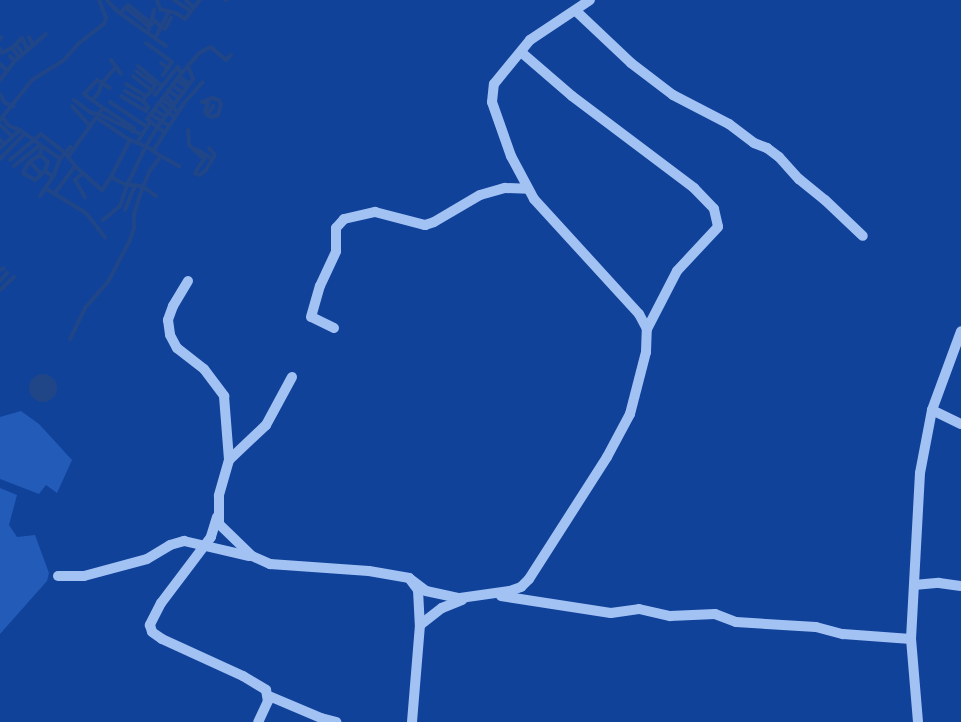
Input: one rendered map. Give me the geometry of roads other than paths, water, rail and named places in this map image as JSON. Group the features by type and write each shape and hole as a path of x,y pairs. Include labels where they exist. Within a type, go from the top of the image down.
{"street":[{"path":"590,0 530,40 494,84 492,102 496,119 515,164 534,199 639,314 647,329"},
{"path":"576,11 631,63 673,95 729,124 754,143 767,148 779,157 799,179 863,236"},
{"path":"58,576 84,576 147,559 170,545 184,542 252,556 270,564 369,571 409,578 426,591 460,598 510,591 529,579 608,457 630,414 646,352 647,329 677,271 718,227 714,209 694,188 614,128 520,52"},
{"path":"505,188 516,175 515,164"},
{"path":"334,328 311,317 312,306 336,251 336,228 344,219 375,212 425,225 434,222 468,199 505,188 528,189"},
{"path":"188,280 168,320 170,335 177,348 204,369 224,396 229,460 223,477 212,537 161,603 152,620 152,632 162,639 243,676 266,690 269,696 336,722"},
{"path":"918,722 911,639 920,473 932,410 961,331"},
{"path":"229,460 266,424 292,377"},
{"path":"932,410 961,424"},
{"path":"217,515 219,524 227,534 252,556"},
{"path":"409,578 418,590 420,626 412,722"},
{"path":"914,585 939,583 961,586"},
{"path":"420,626 442,608 470,597 511,596 611,613 639,609 670,616 715,614 736,622 816,627 843,634 911,639"},
{"path":"258,722 269,696"}],"waterway":[{"path":"0,120 32,80 65,59 78,44 104,24 106,18 99,0"},
{"path":"107,0 117,11 166,46"},
{"path":"157,0 160,9 176,13 185,19 200,0"},
{"path":"174,0 191,11"},
{"path":"186,0 194,8"},
{"path":"120,13 128,5 152,24"},
{"path":"126,8 148,26"},
{"path":"148,33 154,10"},
{"path":"161,27 169,11"},
{"path":"161,27 165,29 171,18"},
{"path":"153,19 161,27 155,38"},
{"path":"10,56 15,61 46,34"},
{"path":"29,37 33,45"},
{"path":"23,54 16,44 22,38 28,50"},
{"path":"146,43 172,62 163,75"},
{"path":"16,44 12,48 19,57"},
{"path":"164,132 147,119 199,53 211,47 226,60 231,55"},
{"path":"0,49 2,53 11,48"},
{"path":"111,60 121,74"},
{"path":"0,80 15,61"},
{"path":"161,63 168,68"},
{"path":"0,64 7,71"},
{"path":"138,66 162,86"},
{"path":"111,177 130,140 146,146 193,79 188,66"},
{"path":"92,101 102,83 116,67"},
{"path":"155,95 178,67 181,74"},
{"path":"136,71 155,85"},
{"path":"133,76 152,91 155,85"},
{"path":"179,76 189,84"},
{"path":"68,157 103,108 84,94 97,80 110,88"},
{"path":"176,80 187,87"},
{"path":"153,151 184,103 203,82"},
{"path":"126,84 146,96 152,91"},
{"path":"172,85 183,93"},
{"path":"168,90 179,98"},
{"path":"125,91 143,101 146,96"},
{"path":"0,94 5,103 13,106"},
{"path":"165,95 174,104"},
{"path":"121,96 146,111 148,107 143,101"},
{"path":"212,98 219,100 221,104 218,115 211,117 205,112 208,103 202,102 212,98"},
{"path":"162,99 178,112"},
{"path":"74,100 91,113 99,114 142,135"},
{"path":"110,102 147,127"},
{"path":"159,103 174,117"},
{"path":"72,106 91,127"},
{"path":"207,115 213,106"},
{"path":"103,108 134,128 132,131"},
{"path":"154,109 165,117"},
{"path":"150,114 169,126"},
{"path":"0,148 20,130 9,126 3,118"},
{"path":"97,118 130,140"},
{"path":"137,143 151,121"},
{"path":"0,125 12,136"},
{"path":"20,130 60,159"},
{"path":"188,130 189,145 204,159 195,173 200,175 206,170 215,155 209,148"},
{"path":"0,159 24,134"},
{"path":"10,160 41,134 65,153 75,166 102,190 111,177 127,185 120,206 103,220"},
{"path":"0,139 4,144"},
{"path":"14,166 40,145"},
{"path":"125,210 135,185 127,185 146,146 161,156"},
{"path":"42,147 40,155 29,162 23,173 35,180 45,171 53,177 60,159 70,147"},
{"path":"196,149 212,159"},
{"path":"40,155 48,162 45,171"},
{"path":"156,196 143,187 149,172 161,156 179,166"},
{"path":"30,162 41,174"},
{"path":"54,194 75,166"},
{"path":"83,173 75,180 85,197"},
{"path":"40,196 53,177"},
{"path":"70,339 85,308 109,280 130,240 134,228 134,214 143,187 135,185"},
{"path":"45,188 86,213 105,237"},
{"path":"0,270 4,268"},
{"path":"0,281 7,273"},
{"path":"0,290 14,277"}]}
